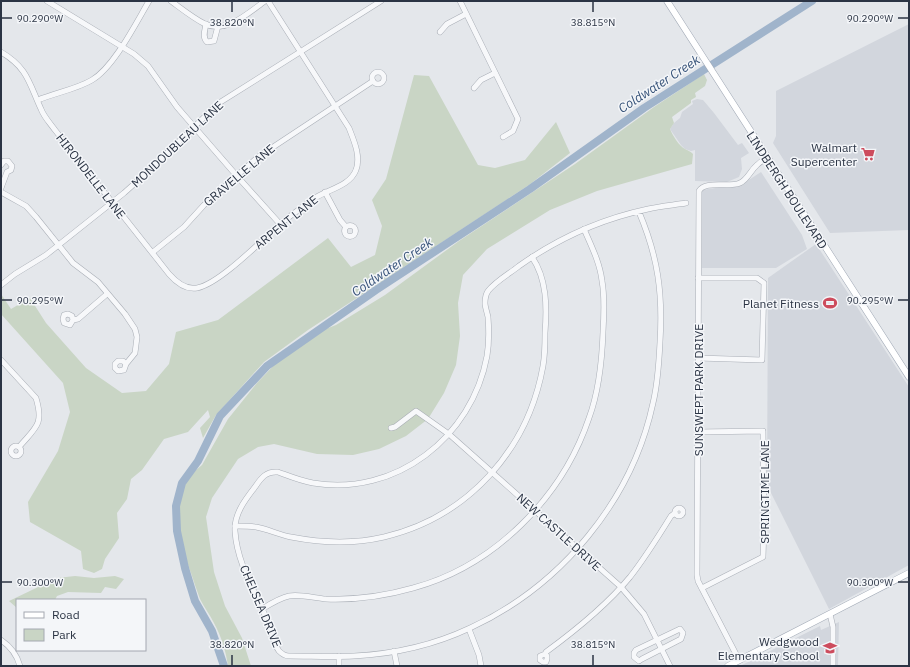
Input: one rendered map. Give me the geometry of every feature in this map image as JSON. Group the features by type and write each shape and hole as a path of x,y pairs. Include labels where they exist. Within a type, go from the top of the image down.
{"main road":[{"name":"LINDBERGH BOULEVARD","path":"667,1 909,377"},
{"path":"728,666 909,573"}],"street":[{"path":"47,1 122,46 148,66 177,107 236,176 280,224"},
{"path":"38,100 85,84 101,74 112,62 149,1"},
{"path":"171,1 206,24 218,26 232,23 266,1"},
{"name":"ARPENT LANE","path":"195,289 216,280 280,224 311,200 348,180 356,170 356,147 349,128 301,52 266,1"},
{"name":"MONDOUBLEAU LANE","path":"1,285 15,274 46,255 112,202 143,176 219,103 381,1"},
{"path":"460,1 518,119 514,131 503,137"},
{"path":"440,32 447,24 466,14"},
{"path":"206,24 204,40 207,42 214,41 218,26"},
{"name":"HIRONDELLE LANE","path":"1,52 20,66 32,87 41,110 55,130 169,274 178,283 195,289"},
{"path":"474,88 481,80 495,73"},
{"name":"GRAVELLE LANE","path":"153,252 184,227 204,204 269,148 373,81"},
{"name":"SUNSWEPT PARK DRIVE","path":"739,660 698,581 698,191 704,186 719,184 734,185 741,182 748,177 757,164 767,158"},
{"path":"1,164 6,161 10,162 12,168 7,172 1,188"},
{"path":"1,168 3,171 7,172"},
{"path":"1,192 26,206 73,263 98,282 125,314 135,329 137,337 135,353 126,364"},
{"path":"325,192 340,220 346,227"},
{"path":"450,435 475,397 482,377 488,346 489,324 485,302 488,291 501,279 532,257 584,229 639,212 686,203"},
{"path":"339,666 339,656 367,655 394,651 431,642 469,629 501,612 528,594 555,572 578,549 602,518 626,479 641,443 653,402 659,359 661,329 660,291 655,258 650,239 639,212"},
{"path":"262,609 291,596 326,599 356,598 396,592 424,584 459,570 486,554 508,537 535,510 556,484 568,466 578,446 591,412 599,379 603,352 602,280 598,263 584,229"},
{"path":"235,526 257,527 284,535 330,542 360,541 384,537 414,527 446,512 477,488 492,474 511,448 528,416 537,390 543,365 546,323 545,297 540,272 532,257"},
{"path":"698,278 757,278 764,283 762,360 698,358"},
{"path":"73,320 78,319 107,294"},
{"path":"1,360 36,398 40,415 34,430 19,447"},
{"name":"NEW CASTLE DRIVE","path":"391,428 395,427 416,410 450,435 492,474 535,510 621,587 644,614 670,666"},
{"name":"SPRINGTIME LANE","path":"698,432 763,431 763,557 702,588"},
{"name":"CHELSEA DRIVE","path":"339,656 289,656 282,654 278,649 262,609 248,581 240,555 235,526 240,507 264,475 268,473 278,472 300,480 323,484 367,482 396,472 420,460 450,435"},
{"path":"545,654 590,618 621,587 638,566 671,516 675,513"},
{"path":"830,614 833,627 833,666"},
{"path":"469,629 477,648 481,666"},
{"path":"680,629 682,631 683,636 681,639 661,650 639,661 634,657 636,650 656,639 680,629"},
{"path":"1,640 11,648 20,666"},
{"path":"394,651 397,666"}],"shaded area":[{"path":"909,24 909,230 830,233 773,143 776,136 776,91"},
{"path":"697,99 703,100 738,145 742,143 749,153 741,158 742,169 739,177 727,182 695,181 695,150 691,151 685,149 670,129 680,118 682,112 693,104 692,101"},
{"path":"761,172 802,235 807,249 776,268 702,268 702,190 741,185"},
{"path":"816,244 909,387 909,565 829,609 767,485 768,278"},
{"path":"839,622 838,666 740,666 820,626 821,630"}],"green space":[{"path":"704,74 707,80 705,86 695,93 696,97 691,100 691,103 672,117 674,123 670,129 674,138 681,146 693,154 692,164 597,191 550,210 487,249 463,275 458,303 460,336 456,365 444,393 428,419 406,436 379,449 353,455 317,454 274,444 258,447 238,459 212,498 206,517 214,572 225,606 242,638 251,666 228,666 221,638 217,628 200,599 186,559 179,530 178,516 179,502 183,488 191,476 202,465 228,419 257,383 276,363 323,330 336,325 385,295 459,241 575,164 654,107"},
{"path":"414,75 429,76 478,165 495,168 525,160 556,122 570,153 529,185 308,330 264,362 216,415 203,438 200,428 210,417 208,410 188,432 164,439 142,470 131,479 127,499 117,513 119,538 105,559 102,569 94,573 83,569 81,551 30,522 28,502 58,451 70,412 63,383 1,314 1,294 11,309 30,298 46,323 86,368 122,393 146,391 169,364 176,332 218,320 328,238 351,267 375,255 382,226 372,200 386,179"},
{"path":"75,576 94,578 115,576 124,579 116,589 105,587 101,593 68,592 57,596 56,599 16,599 16,607 9,601 57,578"}],"waterway":[{"name":"Coldwater Creek","path":"224,666 212,631 195,601 185,568 177,531 176,506 182,483 198,461 220,416 267,366 376,290 530,189 644,108 812,1"}],"place":[{"name":"Walmart Supercenter","path":"868,154"},
{"name":"Planet Fitness","path":"830,303"},
{"name":"Wedgwood Elementary School","path":"830,648"}]}
